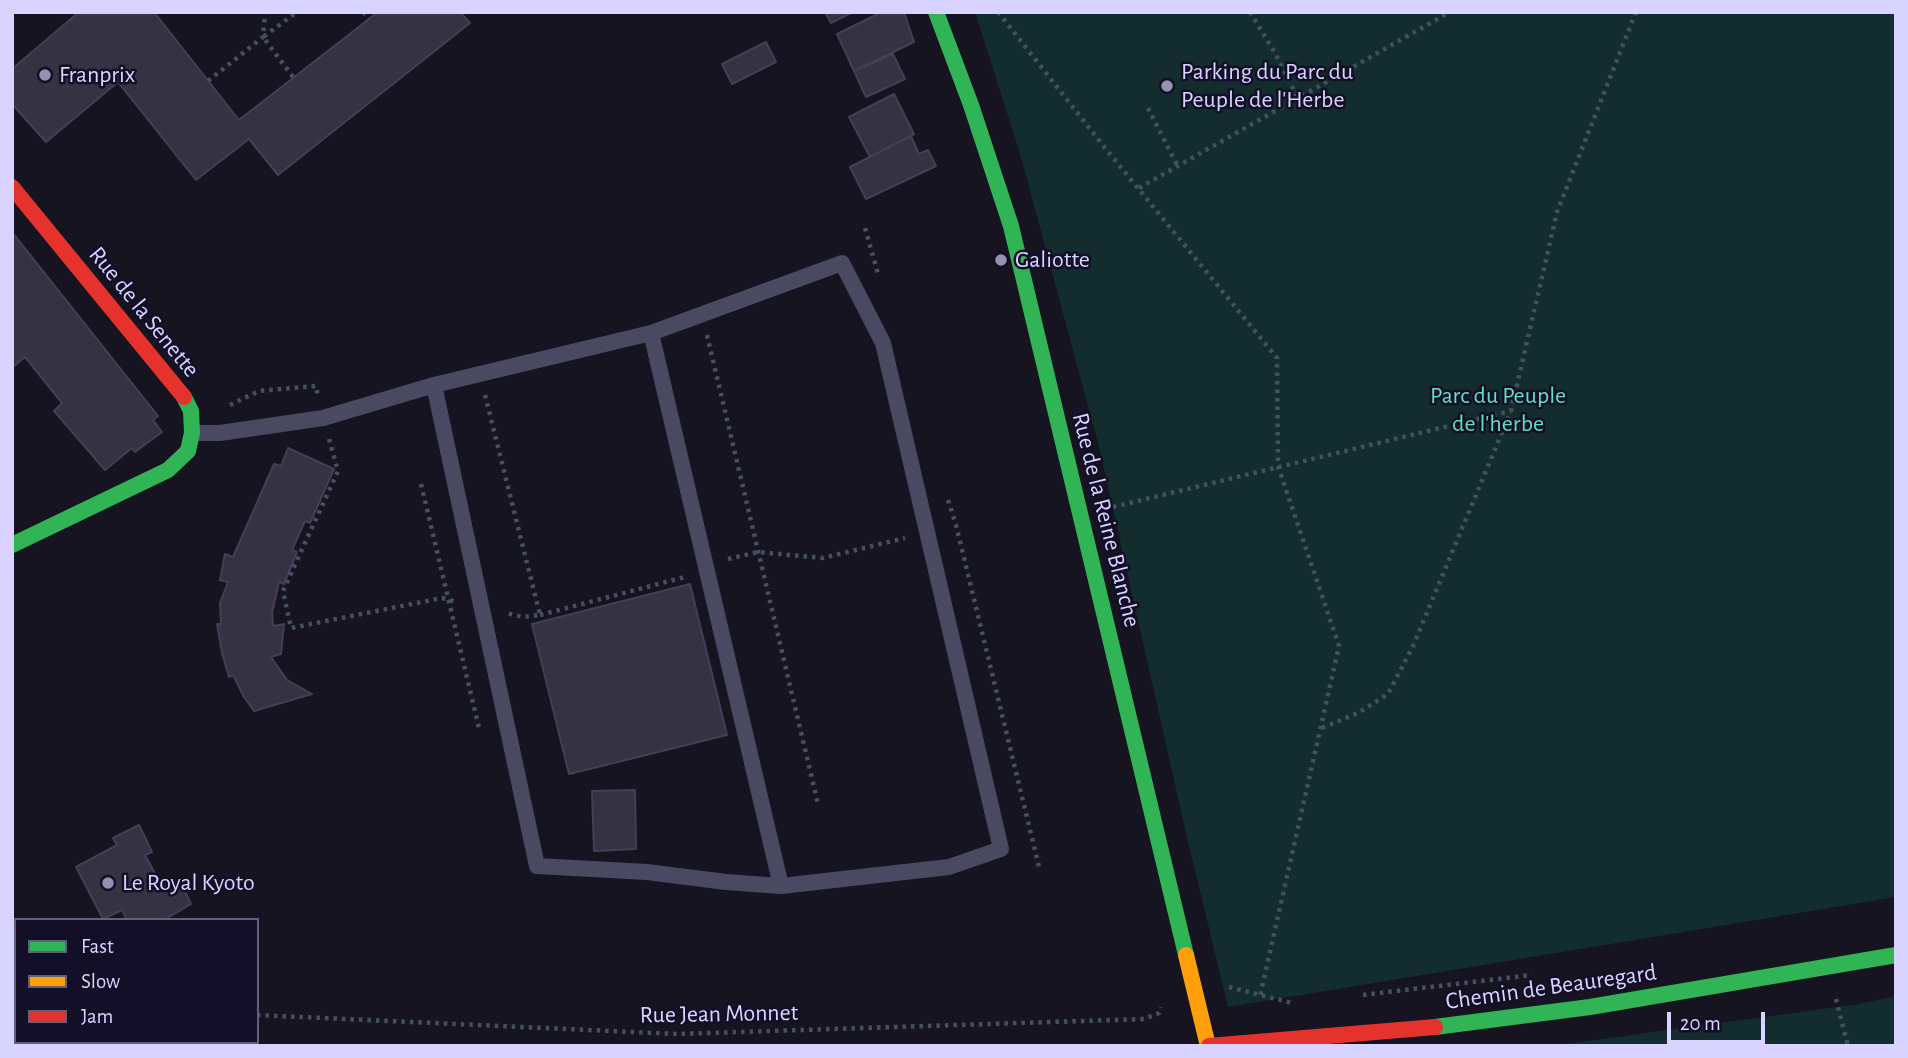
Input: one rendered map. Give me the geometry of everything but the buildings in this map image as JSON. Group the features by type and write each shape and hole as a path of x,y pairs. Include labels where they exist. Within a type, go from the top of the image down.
{"street":[{"name":"Rue de la Reine Blanche","path":"936,12 971,105 1011,226 1208,1046"},
{"name":"Rue de la Senette","path":"12,187 185,399 191,411 192,433"},
{"path":"12,545 168,470 188,451 192,433"},
{"name":"Chemin de Beauregard","path":"1208,1046 1415,1029 1590,1007 1896,955"}],"lane":[{"path":"192,433 220,433 323,418 435,385 651,333 842,263 883,343 1001,849 949,867 781,886 726,883 646,872 537,866 435,385"},
{"path":"651,333 781,886"}],"path":[{"path":"265,12 263,37 293,77"},
{"path":"208,81 297,12"},
{"path":"363,12 369,19"},
{"path":"998,12 1277,358 1278,466 1339,646 1260,996"},
{"path":"1250,12 1275,53 1297,98"},
{"path":"1139,188 1450,12"},
{"path":"1322,728 1358,713 1388,694 1413,646 1511,411 1558,212 1636,12"},
{"path":"1148,108 1178,167"},
{"path":"702,314 818,804"},
{"path":"229,406 260,391 316,386 338,471 283,591 291,628"},
{"path":"1113,507 1511,411"},
{"path":"421,484 480,730"},
{"path":"758,552 823,558 956,525"},
{"path":"540,615 685,577 683,570"},
{"name":"Chemin de Beauregard","path":"1362,995 1542,974"},
{"path":"1225,986 1293,1003"},
{"path":"1836,998 1848,1046"},
{"name":"Rue Jean Monnet","path":"259,1015 691,1034 1144,1019 1159,1013 1163,1003"}],"green space":[{"name":"Parc du Peuple de l'herbe","path":"975,12 1896,12 1896,897 1228,1007 1099,447 1021,157"},
{"path":"1896,996 1896,1046 1550,1046 1859,1004"}],"traffic: fast":[{"path":"936,12 971,105 1011,226 1186,955"},
{"path":"12,545 168,470 188,451 192,433 191,411 184,397"},
{"path":"1435,1027 1590,1007 1896,955"}],"traffic: slow":[{"path":"1186,955 1208,1046"}],"traffic: jam":[{"path":"12,187 184,397"},
{"path":"1209,1046 1435,1027"}],"place":[{"name":"Franprix","path":"45,75"},
{"name":"Parking du Parc du Peuple de l'Herbe","path":"1167,86"},
{"name":"Galiotte","path":"1001,260"},
{"name":"Le Royal Kyoto","path":"108,883"}]}
